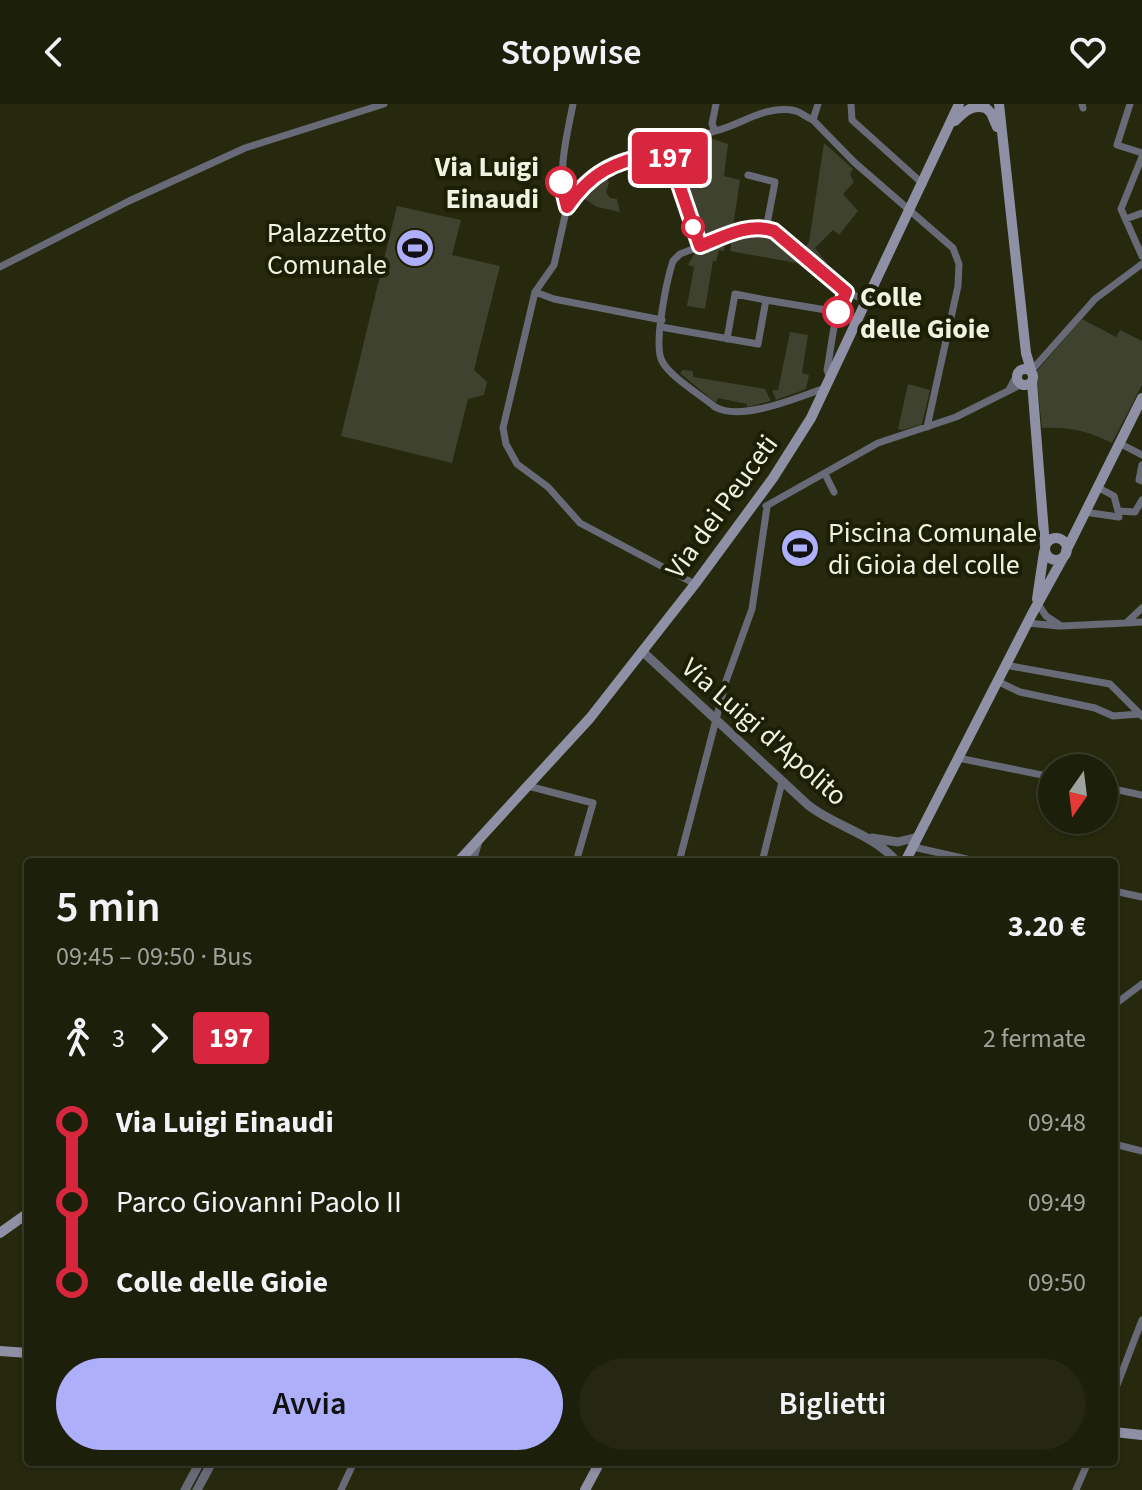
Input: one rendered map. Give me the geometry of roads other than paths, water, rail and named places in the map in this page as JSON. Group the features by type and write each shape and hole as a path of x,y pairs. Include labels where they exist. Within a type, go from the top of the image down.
{"main road":[{"name":"Via dei Peuceti","path":"462,858 590,718 758,500 802,432 828,383 959,104"},
{"path":"999,104 1026,351 1025,377 1032,400 1044,516 1042,579 1032,614"},
{"path":"949,129 967,110 981,106 994,117 1002,145"},
{"path":"911,850 1119,443 1138,415 1142,398"},
{"path":"1044,516 1058,539 1065,543 1065,553"},
{"path":"1045,548 1049,540 1073,534"},
{"path":"1045,548 1053,559 1065,553"},
{"path":"0,1233 24,1216"},
{"path":"0,1351 24,1353"},
{"path":"1118,1432 1142,1435"},
{"path":"585,1490 598,1466"}],"street":[{"path":"0,267 129,201 245,148 384,104"},
{"path":"567,207 561,182 561,161 573,104"},
{"path":"715,131 712,124 716,104"},
{"path":"1130,104 1117,145 1142,155 1138,179 1121,209 1142,256"},
{"path":"851,105 852,120 923,184"},
{"path":"801,112 816,106"},
{"path":"813,120 816,106"},
{"path":"695,584 580,523 548,487 523,470 510,454 504,437 504,420 535,292 554,265 567,207 598,172 764,113 786,109 801,112 813,120 909,212 953,248 959,264 958,286 927,427"},
{"path":"667,149 700,246"},
{"path":"748,175 775,182 766,229"},
{"path":"1126,219 1142,213"},
{"path":"846,292 837,315 827,370 828,383 753,410 737,412 721,410 664,366 659,349 673,261 680,254 750,228 766,229 782,236 846,292 868,301"},
{"path":"767,507 878,443 975,409 1009,390 1045,357 1095,299 1142,264"},
{"path":"535,292 554,299 758,344 766,300"},
{"path":"727,339 735,294 859,320"},
{"path":"1026,351 1045,357"},
{"path":"1119,443 1142,455"},
{"path":"1142,465 1139,480 1142,481"},
{"path":"825,474 834,492"},
{"path":"1097,487 1114,496 1118,511 1135,512 1142,500"},
{"path":"758,500 767,507"},
{"path":"680,858 726,681 752,609 767,507"},
{"path":"1084,512 1119,517"},
{"path":"1126,623 1142,608"},
{"path":"1032,614 1046,616 1061,626"},
{"path":"1032,614 1061,626 1142,622"},
{"name":"Via Luigi d'Apolito","path":"642,651 782,782 824,817 884,844 894,858"},
{"path":"1005,665 1110,684 1141,715"},
{"path":"997,681 1020,692 1095,708 1113,716 1141,715"},
{"path":"958,758 1038,774"},
{"path":"763,858 782,782"},
{"path":"528,786 593,803 577,858"},
{"path":"1118,790 1142,795"},
{"path":"473,858 478,841"},
{"path":"884,844 909,841 911,850"},
{"path":"884,844 900,854 911,850 957,858"},
{"path":"1118,892 1142,897"},
{"path":"1118,1002 1142,984"},
{"path":"1118,1145 1142,1151"},
{"path":"1118,1383 1142,1320"},
{"path":"185,1490 198,1466"},
{"path":"197,1490 210,1466"},
{"path":"341,1490 352,1466"},
{"path":"1076,1490 1087,1466"}],"place":[{"name":"Via Luigi Einaudi","path":"561,182"},
{"name":"Palazzetto Comunale","path":"415,248"},
{"name":"Colle delle Gioie","path":"838,312"},
{"name":"Piscina Comunale di Gioia del colle","path":"800,548"}]}
